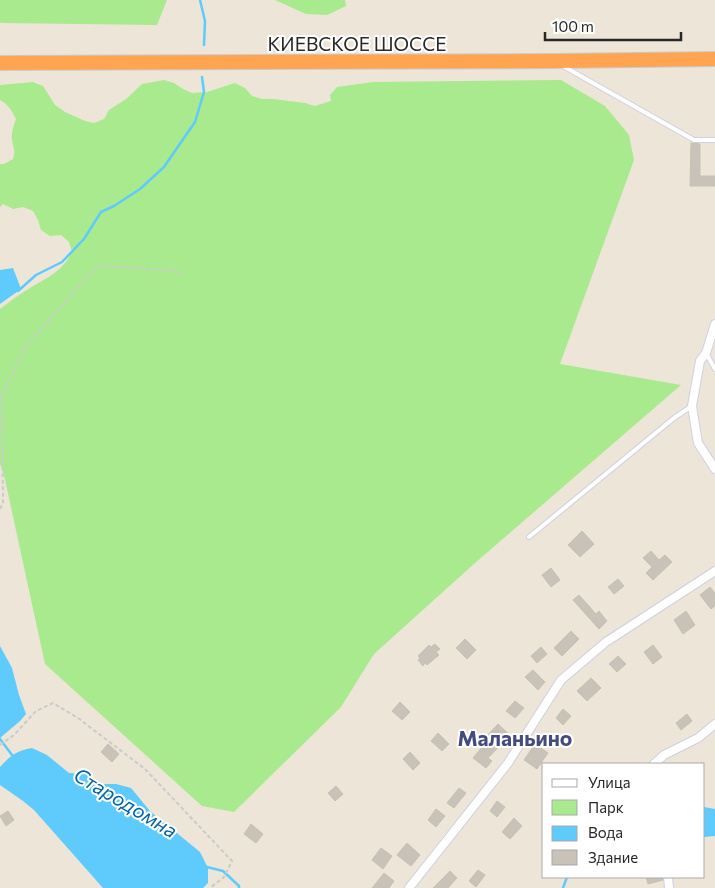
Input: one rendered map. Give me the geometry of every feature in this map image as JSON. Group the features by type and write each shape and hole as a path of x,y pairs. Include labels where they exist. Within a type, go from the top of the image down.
{"highway":[{"name":"КИЕВСКОЕ ШОССЕ","path":"0,62 715,59"}],"street":[{"path":"715,324 706,353 700,361 692,406 698,443 715,469"},
{"path":"410,888 508,762 561,680 606,642 715,571"},
{"path":"655,763 664,755 698,738 715,724"}],"lane":[{"path":"554,61 694,140 715,140"},
{"path":"706,353 713,360 715,370"},
{"path":"529,537 674,418 692,406"}],"path":[{"path":"0,509 2,503 2,394 27,345 97,266 169,270 183,273"},
{"path":"0,745 14,735 36,711 48,704 53,703 78,718 145,770 232,861 224,877 210,888"}],"green space":[{"path":"0,0 167,0 157,25 1,23"},
{"path":"275,0 345,0 346,6 327,15 306,14"},
{"path":"164,80 192,93 207,92 235,83 245,88 252,96 262,99 305,103 315,106 331,101 330,95 337,87 373,82 561,80 605,106 629,135 634,160 560,364 681,385 475,563 374,654 341,707 234,812 202,806 45,664 0,464 0,309 54,273 64,265 72,252 69,242 61,235 50,236 41,230 33,211 23,207 13,209 3,204 0,207 0,164 13,159 12,134 16,119 10,108 0,100 0,85 33,82 43,86 55,105 65,112 94,123 104,119 109,110 126,99 142,84"}],"water":[{"path":"13,268 21,289 0,304 0,270"},
{"path":"0,646 12,668 26,714 0,738"},
{"path":"32,748 47,755 69,773 86,774 99,784 116,784 131,788 150,811 200,852 208,868 208,883 203,888 103,888 34,810 0,785 0,767 14,754"},
{"path":"705,807 715,809 715,836 705,837"}],"building":[{"path":"691,143 700,144 700,176 715,176 715,186 690,186"},
{"path":"582,531 594,544 580,557 568,545"},
{"path":"651,551 659,560 665,555 672,562 653,580 646,573 652,567 643,558"},
{"path":"551,568 560,580 551,587 542,575"},
{"path":"618,579 624,586 614,594 608,587"},
{"path":"710,587 715,593 715,606 711,609 700,595"},
{"path":"579,595 596,614 599,611 607,621 599,629 573,600"},
{"path":"686,611 695,625 683,634 674,620"},
{"path":"571,631 579,639 562,656 554,648"},
{"path":"465,639 476,650 467,659 456,648"},
{"path":"435,644 440,649 436,652 439,655 423,666 418,660 420,658 418,656 429,645 431,647"},
{"path":"653,645 662,657 653,664 644,652"},
{"path":"541,647 547,654 537,663 531,656"},
{"path":"618,656 626,664 617,672 609,664"},
{"path":"533,670 545,682 538,690 525,677"},
{"path":"591,678 601,688 587,701 577,691"},
{"path":"515,701 524,708 515,718 506,711"},
{"path":"400,702 410,712 402,720 392,711"},
{"path":"563,709 571,716 563,725 556,718"},
{"path":"687,714 692,721 681,730 676,723"},
{"path":"498,724 510,735 488,758 492,761 486,768 473,758 487,741 484,739"},
{"path":"438,733 449,744 442,751 431,741"},
{"path":"108,744 119,754 112,762 101,752"},
{"path":"535,744 548,753 537,769 524,760"},
{"path":"410,752 420,763 413,770 403,759"},
{"path":"336,786 343,794 335,801 328,793"},
{"path":"459,788 466,793 454,808 447,803"},
{"path":"497,801 505,807 497,817 490,811"},
{"path":"436,809 445,816 436,827 428,820"},
{"path":"8,811 14,820 6,826 0,816"},
{"path":"514,818 522,826 510,839 502,832"},
{"path":"251,824 263,834 256,843 244,834"},
{"path":"407,843 420,855 411,866 397,855"},
{"path":"381,848 392,856 383,869 372,860"},
{"path":"478,870 485,875 476,887 469,881"},
{"path":"450,871 457,878 448,888 433,888"},
{"path":"384,873 394,881 389,888 372,888"},
{"path":"646,878 662,878 663,880 648,884"}],"waterway":[{"name":"Стародомна","path":"200,0 205,21 204,45"},
{"name":"Стародомна","path":"18,291 36,275 62,262 84,239 101,212 140,189 164,167 195,122 204,92 202,77"},
{"name":"Стародомна","path":"0,739 15,757"},
{"name":"Стародомна","path":"207,867 223,871 239,888"},
{"path":"563,888 567,878"}],"district":[{"name":"Маланьино","path":"515,737"}]}
